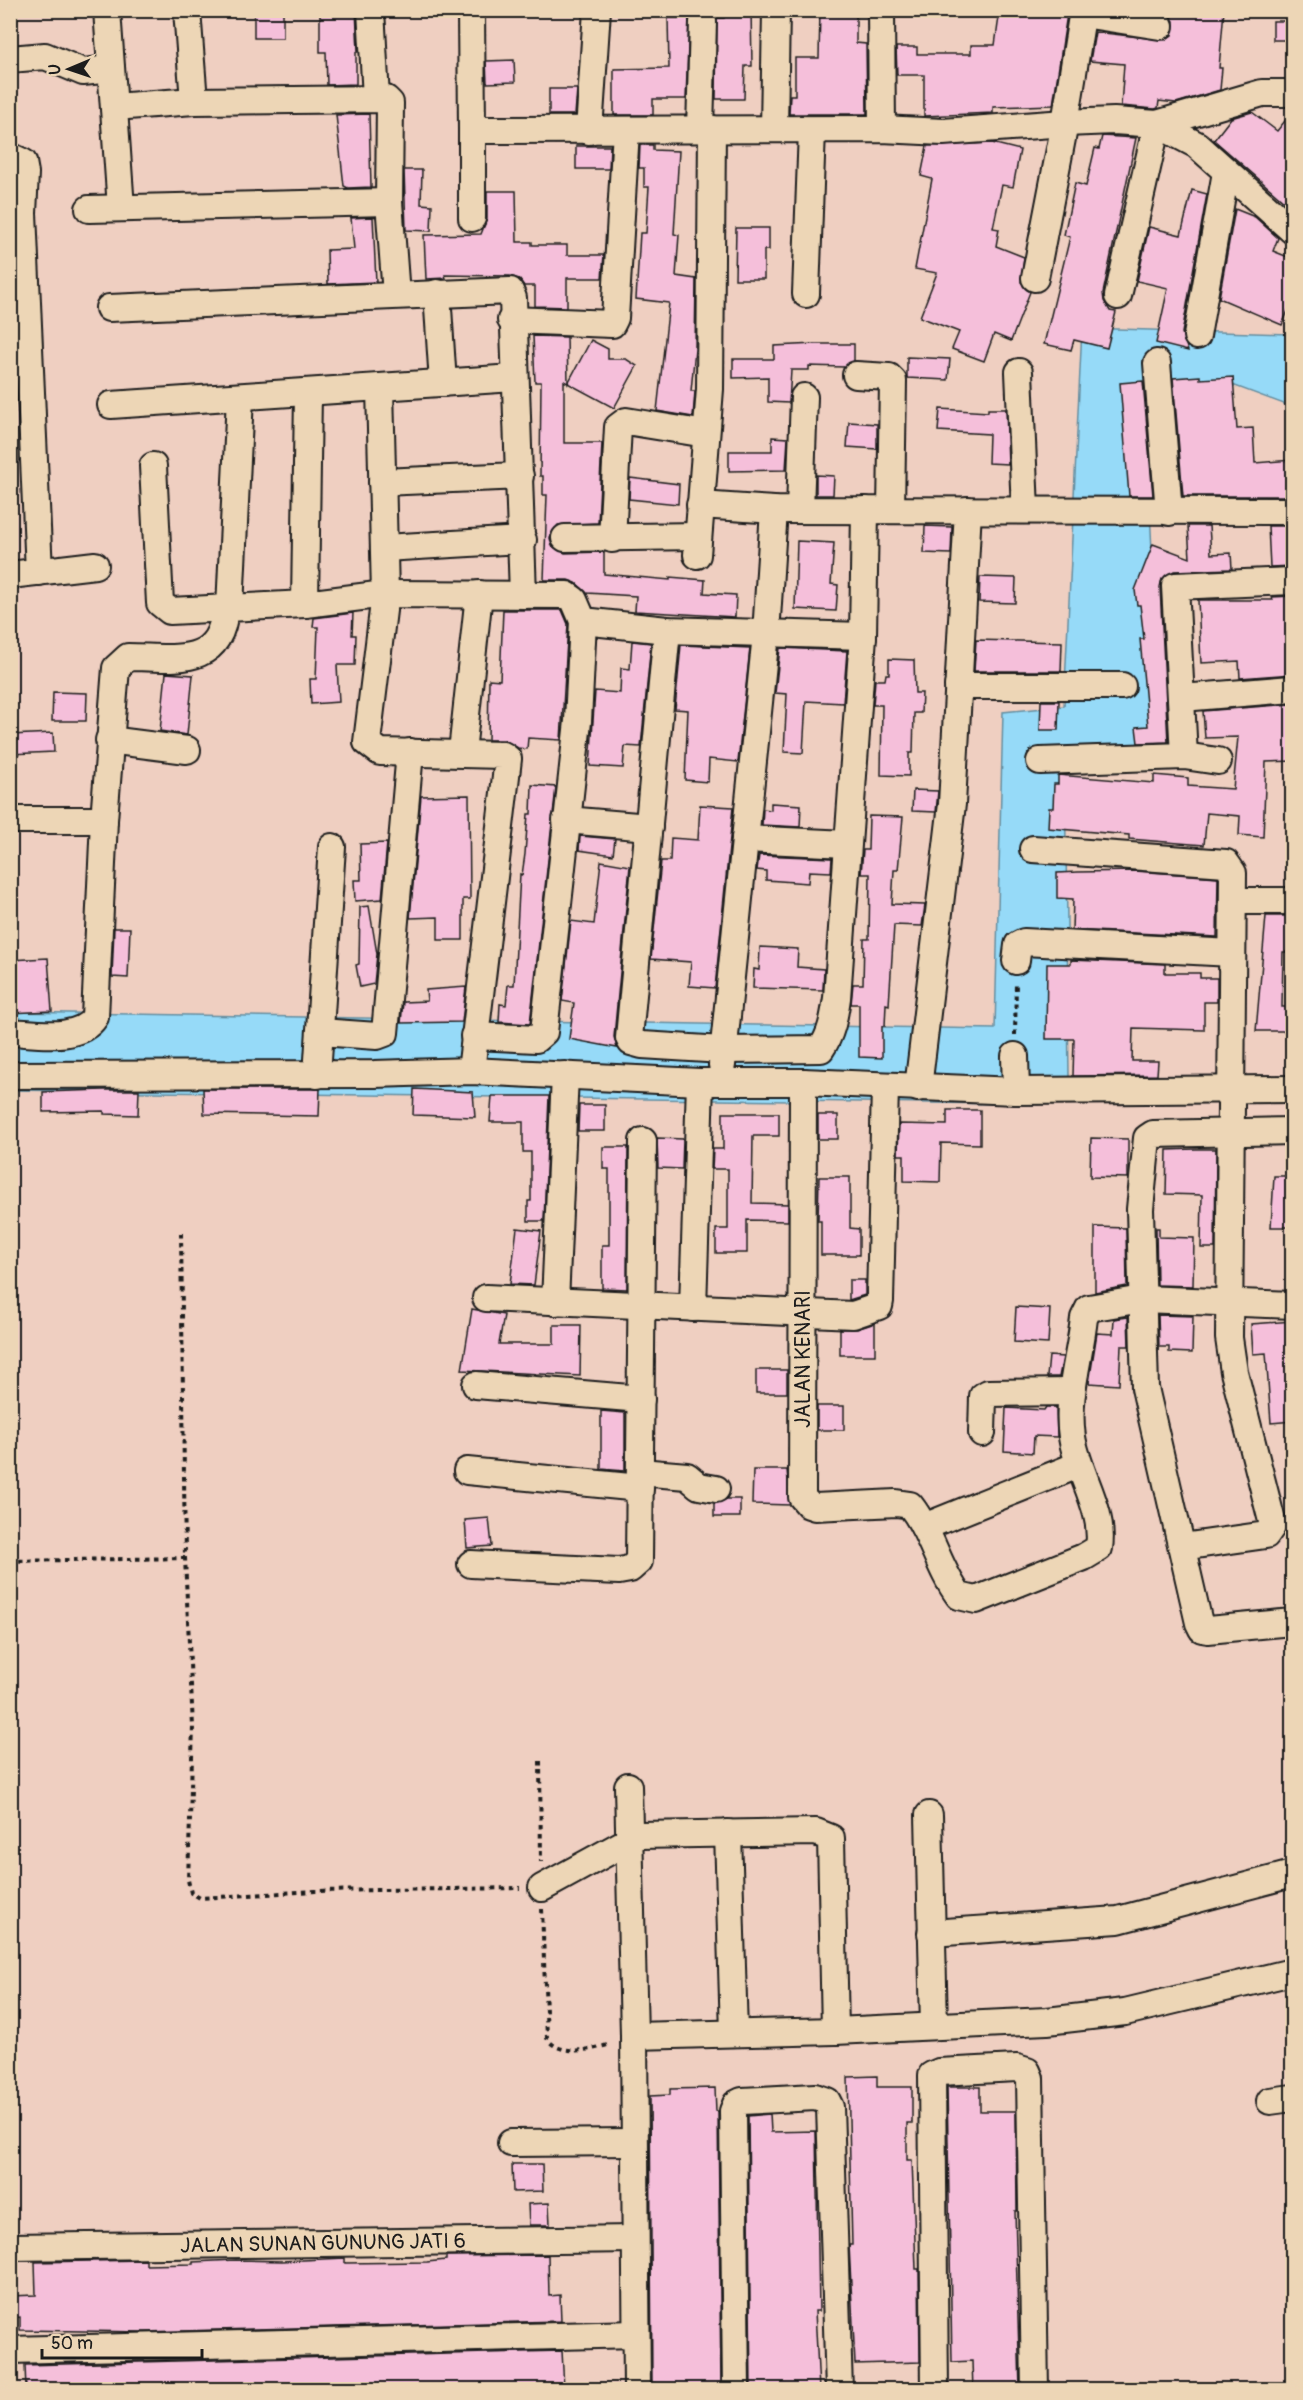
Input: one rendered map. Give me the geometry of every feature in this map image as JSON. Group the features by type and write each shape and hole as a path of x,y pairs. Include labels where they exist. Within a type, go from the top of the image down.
{"street":[{"path":"106,10 121,208"},
{"path":"187,10 194,101"},
{"path":"371,10 376,98"},
{"path":"471,10 472,218"},
{"path":"589,131 597,10"},
{"path":"774,129 776,10"},
{"path":"881,10 882,129"},
{"path":"1035,278 1065,123 1083,12 1160,26"},
{"path":"566,538 698,546 710,389 713,270 703,22"},
{"path":"10,59 45,56 83,72 111,69"},
{"path":"472,130 882,129 943,132 1114,121 1157,124 1263,93 1293,93"},
{"path":"114,107 194,101 387,99 390,103 389,201 396,295"},
{"path":"1157,124 1197,146 1293,230"},
{"path":"1118,296 1157,124"},
{"path":"512,320 612,324 615,318 626,130"},
{"path":"806,294 812,130"},
{"path":"10,156 23,162 26,173 23,213 39,572"},
{"path":"1197,336 1226,172"},
{"path":"89,209 389,201"},
{"path":"109,308 509,290 513,298 514,378 523,540 522,595"},
{"path":"437,293 443,383"},
{"path":"1158,363 1169,512"},
{"path":"1019,372 1025,510"},
{"path":"856,375 889,377 893,381 891,510"},
{"path":"111,405 514,378"},
{"path":"380,388 385,594 367,742 380,752 462,752 504,755 508,759 473,1054"},
{"path":"305,604 308,393"},
{"path":"10,1032 72,1033 89,1026 94,1017 104,820 116,668 128,657 190,657 217,641 224,628 228,608 240,396"},
{"path":"800,509 804,398"},
{"path":"612,539 618,427 626,421 706,434"},
{"path":"153,466 160,603 170,611 305,604 385,594 571,597 583,621 578,721 544,1032 536,1039 473,1054"},
{"path":"382,483 520,476"},
{"path":"700,505 774,510 1293,511"},
{"path":"693,1308 717,1069 745,839 766,634 774,510"},
{"path":"10,1075 319,1052 473,1054 565,1075 717,1069 821,1049 828,1038 837,998 863,636 865,510"},
{"path":"919,1076 952,804 968,510"},
{"path":"384,548 523,540"},
{"path":"10,575 95,565"},
{"path":"1184,756 1175,586 1293,581"},
{"path":"462,752 479,594"},
{"path":"583,621 667,630 863,636"},
{"path":"667,630 629,1038 631,1042 717,1069 803,1082 885,1086 919,1076 1016,1073 1231,1088 1293,1089"},
{"path":"958,686 1122,686"},
{"path":"1182,698 1293,689"},
{"path":"110,740 187,750"},
{"path":"319,1052 385,1033 410,752"},
{"path":"1040,761 1184,756 1218,761"},
{"path":"10,820 104,820"},
{"path":"566,820 649,827"},
{"path":"745,839 847,844"},
{"path":"319,1052 332,848"},
{"path":"1033,849 1226,863 1233,873 1229,1338 1234,1372 1272,1527 1262,1536 1182,1547"},
{"path":"1233,901 1293,901"},
{"path":"1025,948 1232,953"},
{"path":"555,1302 565,1075"},
{"name":"JALAN KENARI","path":"803,1082 802,1497 809,1505 815,1507 896,1503 910,1505 924,1527"},
{"path":"486,1298 853,1315 879,1306 885,1086"},
{"path":"1293,1131 1161,1132 1147,1138 1140,1209 1145,1388 1202,1629 1293,1622"},
{"path":"471,1564 619,1571 630,1569 639,1561 643,1141"},
{"path":"1078,1465 924,1527 945,1578 959,1596 968,1600 982,1598 1084,1557 1099,1548 1101,1533 1078,1465 1072,1435 1072,1392 1084,1318 1089,1308 1142,1299 1293,1305"},
{"path":"476,1385 641,1399"},
{"path":"982,1433 983,1396 988,1393 1072,1392"},
{"path":"467,1471 640,1480 687,1476 699,1486 716,1489"},
{"path":"628,1786 634,2036 637,2390"},
{"path":"929,1815 934,2026"},
{"path":"542,1888 639,1835 816,1832 831,1838 835,2031"},
{"path":"728,1833 734,2033"},
{"path":"931,1933 1118,1920 1293,1874"},
{"path":"634,2036 835,2031 1047,2021 1125,2012 1293,1972"},
{"path":"935,2390 932,2076 939,2072 1017,2068 1027,2072 1030,2078 1035,2390"},
{"path":"736,2390 733,2111 736,2104 742,2101 815,2097 823,2099 830,2107 839,2390"},
{"path":"511,2143 634,2142"},
{"name":"JALAN SUNAN GUNUNG JATI 6","path":"10,2247 635,2239"},
{"path":"10,2350 636,2334"}],"path":[{"path":"1016,1073 1025,948"},
{"path":"181,1233 185,1558 194,1727 188,1880 191,1893 200,1898 315,1891 542,1888"},
{"path":"10,1561 185,1558"},
{"path":"540,1761 546,2038 550,2044 561,2050 599,2048 634,2036"}],"water":[{"path":"1082,328 1292,334 1292,407 1230,384 1145,407 1161,737 1065,769 1069,1077 1004,1104 11,1090 11,1012 995,1029 1003,712 1064,706"}],"building":[{"path":"254,10 283,10 283,38 254,38"},
{"path":"320,10 356,10 358,52 356,52 356,84 327,85 326,52 320,52"},
{"path":"724,10 751,10 752,66 745,66 744,99 716,99 717,18 724,18"},
{"path":"820,10 856,10 856,43 866,44 867,114 789,114 790,95 795,95 795,58 819,58"},
{"path":"1000,10 1043,10 1067,14 1053,105 993,107 993,113 924,116 924,75 897,75 896,47 917,47 917,54 971,54 971,45 995,45"},
{"path":"1158,10 1224,10 1219,68 1222,68 1220,90 1176,103 1159,101 1158,108 1155,109 1121,106 1124,64 1090,61 1095,32 1165,40 1172,35 1174,21 1169,14"},
{"path":"668,18 689,18 686,99 653,99 653,115 614,115 614,69 669,68"},
{"path":"1273,21 1292,21 1292,40 1273,40"},
{"path":"514,60 515,82 487,83 486,61"},
{"path":"549,89 577,89 575,115 549,115"},
{"path":"1293,111 1293,209 1214,140 1231,118 1252,112 1277,131"},
{"path":"369,114 371,187 348,188 344,186 336,115"},
{"path":"1102,136 1136,138 1103,293 1104,301 1110,311 1116,312 1107,348 1074,340 1071,350 1044,344 1070,237 1064,235 1075,183 1086,186 1095,148 1099,149"},
{"path":"992,143 1020,150 1013,187 1002,185 993,228 999,229 996,246 1024,257 1021,282 1030,292 1011,341 994,334 984,361 952,349 959,332 920,317 937,273 915,269 932,179 921,176 927,146"},
{"path":"640,145 653,145 653,150 679,151 674,234 679,235 676,276 696,279 695,349 691,391 695,391 693,417 657,411 669,303 636,299 640,233 646,233 649,187 644,187 644,168 639,168"},
{"path":"576,146 610,146 609,169 576,169"},
{"path":"404,170 422,170 421,204 432,205 431,231 406,230"},
{"path":"1192,190 1207,194 1182,333 1188,351 1156,343 1168,288 1137,281 1149,227 1181,235"},
{"path":"487,191 516,191 517,242 532,242 532,245 567,245 567,255 604,255 602,278 567,278 567,307 535,306 535,286 524,286 519,279 510,276 445,275 446,278 426,279 424,235 481,234 487,219"},
{"path":"1235,209 1255,217 1278,238 1273,251 1293,259 1293,299 1282,325 1219,298"},
{"path":"373,217 376,282 328,284 327,250 354,249 351,218"},
{"path":"736,228 769,228 769,250 764,250 764,279 735,279"},
{"path":"533,336 567,337 568,383 591,340 608,349 608,359 626,359 637,366 614,408 564,381 564,443 602,443 598,523 558,525 550,538 552,546 565,553 604,552 604,574 670,580 670,577 705,580 704,593 736,595 735,617 635,611 636,596 587,593 576,583 568,580 544,580 547,495 543,495 543,476 540,476 541,382 535,382"},
{"path":"854,344 854,361 844,367 809,366 809,370 791,370 789,403 768,402 768,377 733,378 733,359 774,359 774,346"},
{"path":"907,357 950,359 948,380 907,378"},
{"path":"1200,376 1200,379 1233,377 1237,429 1253,428 1255,463 1293,460 1293,496 1183,496 1173,378"},
{"path":"1143,381 1153,496 1129,496 1120,383"},
{"path":"940,409 988,412 988,409 1006,409 1008,464 988,463 989,434 938,431"},
{"path":"849,422 877,424 877,449 847,447"},
{"path":"772,437 788,438 786,470 729,471 729,451 772,451"},
{"path":"816,475 834,476 833,495 816,495"},
{"path":"630,478 679,484 678,504 629,499"},
{"path":"925,526 952,527 951,554 924,553"},
{"path":"1188,526 1209,526 1211,554 1231,553 1232,569 1174,571 1162,579 1160,587 1168,742 1138,743 1136,727 1148,726 1140,639 1144,639 1140,605 1137,605 1135,590 1153,544 1190,558"},
{"path":"1268,526 1291,526 1293,566 1270,567"},
{"path":"797,541 834,543 831,584 838,585 836,611 795,609"},
{"path":"980,577 1016,578 1015,603 979,602"},
{"path":"1293,596 1293,674 1240,678 1239,661 1201,663 1198,600 1273,600 1272,597"},
{"path":"503,610 562,610 568,624 561,740 528,738 527,749 518,748 504,740 488,740 489,679 500,680"},
{"path":"353,613 352,635 356,635 355,665 337,665 339,702 311,704 310,679 316,679 318,627 313,627 314,618"},
{"path":"976,640 1062,642 1061,671 974,671"},
{"path":"632,641 651,643 641,747 625,746 623,768 590,766 595,691 620,693 621,668 630,669"},
{"path":"681,645 750,648 738,762 709,759 708,782 685,780 688,710 675,709"},
{"path":"780,648 847,651 843,703 806,701 803,753 784,752 787,694 775,693"},
{"path":"889,659 914,660 915,693 922,693 921,713 914,713 913,753 909,753 909,776 881,775 882,705 873,705 875,680 885,680 886,674 889,674"},
{"path":"166,673 193,675 187,735 160,731"},
{"path":"53,692 87,693 86,721 52,721"},
{"path":"1041,701 1059,701 1058,730 1040,730"},
{"path":"1293,704 1293,761 1266,762 1263,837 1239,835 1240,816 1207,813 1204,845 1129,839 1129,835 1048,828 1049,808 1053,808 1054,784 1058,784 1058,775 1154,783 1154,775 1188,778 1188,786 1233,789 1238,737 1205,738 1203,711"},
{"path":"53,733 54,752 10,754 10,735"},
{"path":"532,785 556,787 530,1024 499,1022 500,1004 506,1005 508,985 514,985 520,874 522,875 525,854 528,814 531,814"},
{"path":"913,790 938,791 936,812 912,811"},
{"path":"469,795 470,899 463,899 463,940 438,940 438,917 410,918 421,796"},
{"path":"771,803 801,805 800,827 762,825 763,809 771,810"},
{"path":"700,805 733,807 715,988 689,986 691,962 651,959 661,861 670,861 671,838 698,840"},
{"path":"869,816 903,817 898,870 894,870 892,904 925,905 922,926 894,925 889,1005 886,1004 885,1026 882,1026 882,1058 859,1057 859,1004 851,1004 853,984 863,984 864,939 869,939 870,874 861,874 863,850 868,850"},
{"path":"580,836 615,839 613,855 579,850"},
{"path":"387,843 382,899 355,901 354,880 361,880 360,844"},
{"path":"759,855 832,858 831,872 809,871 808,883 766,880 766,871 757,870"},
{"path":"601,861 630,866 614,1037 617,1048 569,1039 574,1003 562,1001 571,921 594,924"},
{"path":"1135,871 1218,877 1217,937 1072,930 1073,899 1057,898 1057,873"},
{"path":"369,906 377,954 374,984 360,987 356,965 359,964 360,907"},
{"path":"1266,916 1292,916 1289,952 1283,952 1282,1007 1293,1007 1293,1031 1256,1031"},
{"path":"114,928 130,928 128,978 112,977"},
{"path":"760,947 798,949 797,967 824,969 823,990 753,988 754,969 759,970"},
{"path":"48,958 52,1011 10,1013 10,960"},
{"path":"1071,960 1165,964 1165,973 1200,973 1200,978 1217,978 1217,1002 1204,1002 1204,1030 1133,1028 1132,1061 1158,1061 1157,1075 1073,1076 1074,1039 1046,1039 1047,964 1071,964"},
{"path":"466,987 462,1022 401,1023 403,1002 427,1001 426,990"},
{"path":"203,1089 320,1089 319,1116 204,1114"},
{"path":"414,1089 473,1092 475,1117 413,1115"},
{"path":"139,1090 138,1115 104,1114 104,1111 43,1112 43,1092"},
{"path":"492,1096 549,1096 544,1221 528,1221 528,1201 531,1201 531,1152 523,1152 523,1122 490,1122"},
{"path":"579,1105 605,1105 605,1131 578,1131"},
{"path":"947,1110 980,1110 980,1144 941,1143 940,1182 904,1181 904,1155 898,1155 899,1124 947,1125"},
{"path":"723,1113 779,1113 779,1136 753,1136 752,1203 788,1204 788,1221 747,1220 747,1253 716,1253 716,1229 728,1229 728,1169 712,1169 713,1149 723,1149"},
{"path":"818,1115 838,1115 838,1139 818,1139"},
{"path":"657,1138 683,1139 682,1169 658,1168"},
{"path":"1091,1138 1128,1139 1128,1178 1090,1177"},
{"path":"603,1147 628,1147 627,1289 602,1288 602,1245 609,1245 609,1169 603,1169"},
{"path":"1216,1149 1215,1248 1201,1248 1202,1195 1166,1194 1167,1150"},
{"path":"1274,1176 1293,1176 1293,1227 1271,1227"},
{"path":"819,1177 850,1177 850,1228 859,1229 859,1255 821,1255 821,1221 818,1221"},
{"path":"1095,1227 1126,1228 1127,1286 1095,1292"},
{"path":"517,1228 541,1231 534,1285 510,1284"},
{"path":"1156,1228 1159,1228 1159,1237 1194,1238 1193,1286 1157,1285"},
{"path":"849,1280 865,1280 865,1295 849,1300"},
{"path":"1016,1307 1050,1309 1048,1344 1014,1342"},
{"path":"472,1309 504,1315 499,1344 554,1344 554,1325 581,1325 580,1376 462,1370"},
{"path":"1158,1315 1193,1316 1192,1353 1169,1352 1169,1347 1159,1347"},
{"path":"1128,1317 1129,1346 1121,1346 1119,1385 1089,1383 1097,1333 1113,1334 1114,1319"},
{"path":"1293,1321 1293,1421 1271,1423 1266,1353 1253,1354 1251,1324"},
{"path":"875,1323 875,1355 840,1355 840,1329 857,1329"},
{"path":"1049,1356 1063,1357 1059,1377 1047,1377"},
{"path":"756,1370 787,1370 787,1393 756,1393"},
{"path":"817,1406 844,1406 844,1430 817,1430"},
{"path":"1046,1407 1056,1407 1057,1437 1034,1436 1033,1453 1004,1451 1006,1408 1044,1410"},
{"path":"601,1411 625,1413 625,1471 601,1469"},
{"path":"753,1470 787,1470 790,1505 752,1504"},
{"path":"727,1499 740,1499 740,1517 714,1517 714,1504"},
{"path":"489,1518 492,1546 467,1548 465,1520"},
{"path":"877,2076 877,2087 912,2087 912,2123 907,2123 907,2160 912,2160 916,2269 919,2269 920,2362 855,2364 849,2245 852,2245 848,2077"},
{"path":"947,2087 980,2087 980,2111 1016,2111 1017,2211 1015,2211 1020,2390 973,2390 972,2361 952,2362"},
{"path":"715,2088 716,2111 718,2111 721,2390 655,2390 655,2383 652,2383 650,2096 670,2095 670,2089"},
{"path":"770,2114 771,2132 816,2131 819,2311 815,2311 819,2390 751,2390 748,2116"},
{"path":"512,2164 542,2164 543,2191 513,2192"},
{"path":"549,2203 550,2225 529,2225 528,2204"},
{"path":"548,2255 549,2296 560,2295 561,2321 144,2332 20,2330 20,2317 10,2318 10,2296 36,2295 35,2262 146,2260 146,2265 236,2260 282,2261 345,2258 345,2263 427,2262 446,2260 446,2256"},
{"path":"562,2351 564,2388 26,2390 25,2365"}]}
